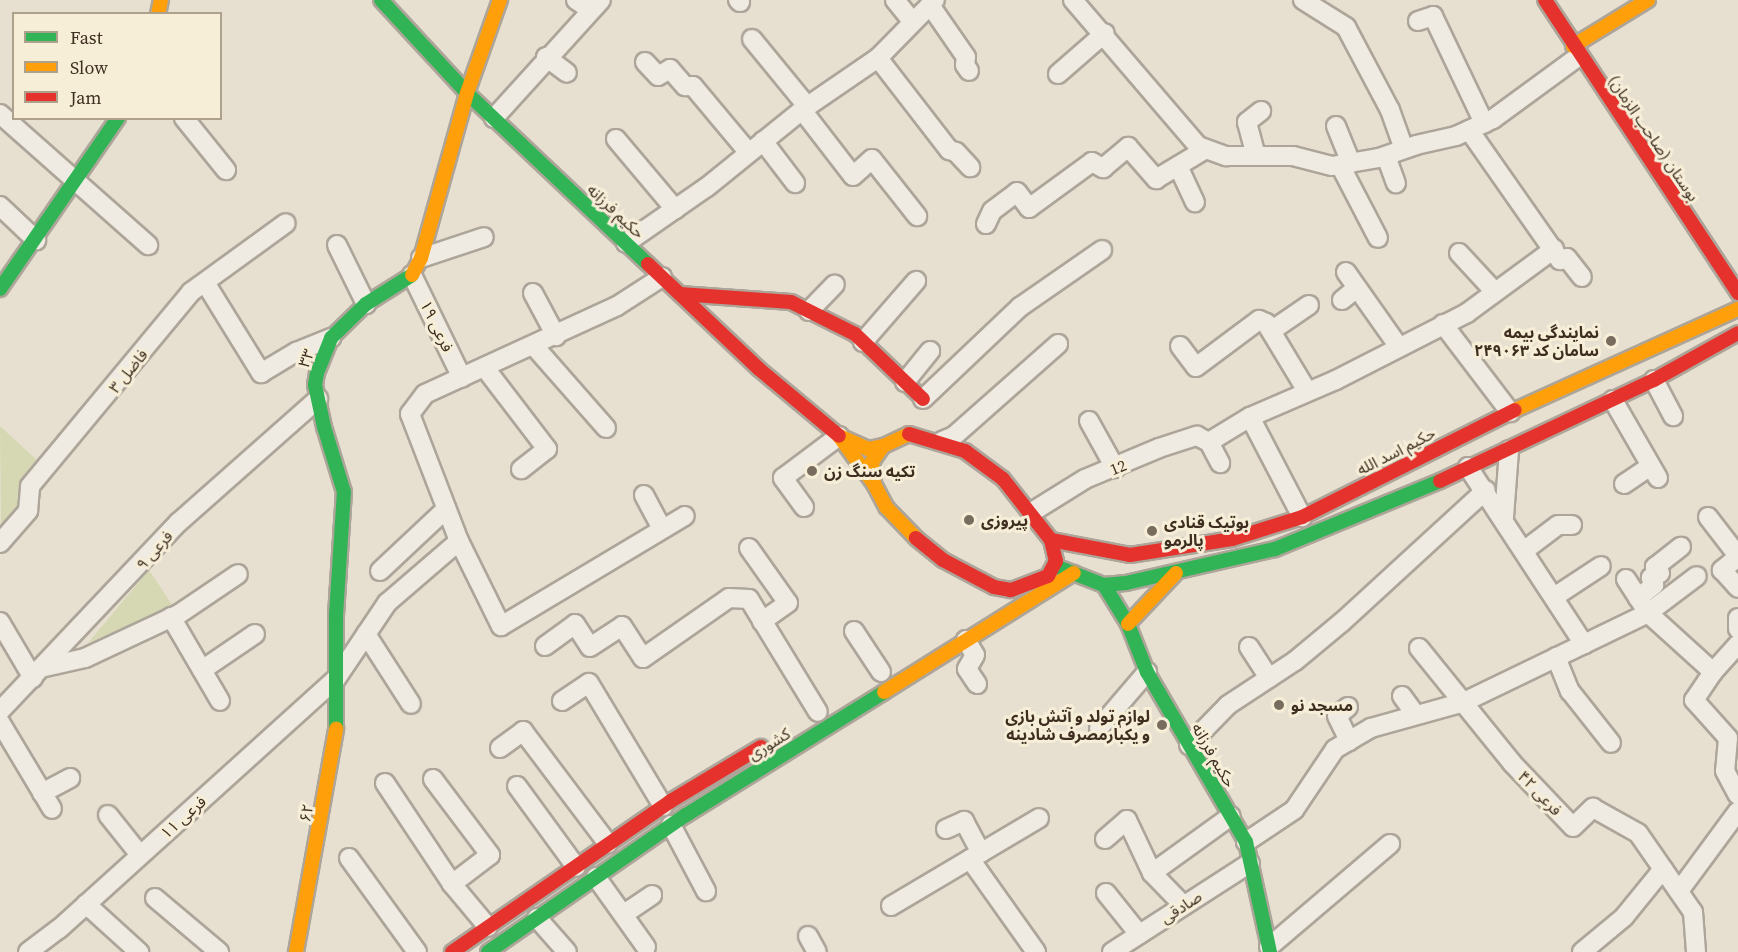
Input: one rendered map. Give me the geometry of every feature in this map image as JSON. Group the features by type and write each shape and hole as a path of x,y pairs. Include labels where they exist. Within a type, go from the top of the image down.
{"main road":[{"name":"حکیم فرزانه","path":"381,0 467,93 680,294 839,436"},
{"name":"۳۳","path":"336,679 344,492 318,399 317,373 331,338 366,304 412,275 422,258 467,93 500,0"},
{"name":"بوستان (صاحب الزمان)","path":"1545,0 1576,51 1738,293"},
{"path":"1576,51 1648,0"},
{"path":"0,289 117,120"},
{"path":"680,294 791,302 863,342 923,399"},
{"name":"حکیم اسد الله","path":"1051,540 1130,555 1232,539 1302,517 1510,412 1656,349 1738,309"},
{"path":"1055,566 1104,585 1238,560 1336,527 1509,450 1613,400 1738,333"},
{"path":"1656,349 1661,375"},
{"path":"839,436 868,449 884,446 909,434 942,441 965,451 1003,479 1032,512 1051,540 1055,566"},
{"path":"839,436 874,484 887,507 943,560 978,581 1011,590"},
{"path":"874,484 872,462 884,446"},
{"path":"991,603 1011,590 1042,579 1055,566"},
{"name":"کشوری","path":"488,952 672,825 1074,573"},
{"path":"1128,624 1176,573"},
{"name":"حکیم فرزانه","path":"1104,585 1128,624 1147,672 1246,842 1270,950"},
{"name":"۶۲","path":"296,952 336,744 336,679"},
{"name":"کشوری","path":"452,952 663,806 778,736"}],"street":[{"path":"494,118 546,57 596,5 576,0"},
{"path":"895,0 914,22"},
{"path":"1073,0 1105,33 1198,146 1226,156 1293,156 1345,164 1386,156 1477,127 1576,51"},
{"path":"1303,0 1329,6 1358,44 1404,149"},
{"path":"626,243 675,209 805,108 878,58 932,3 966,57 964,65 969,71"},
{"path":"1418,21 1433,16 1477,127 1560,260 1567,258 1582,277"},
{"path":"1058,74 1105,33"},
{"path":"752,39 853,176 872,159 917,216"},
{"path":"546,57 567,72"},
{"path":"878,58 949,150 956,152 970,167"},
{"path":"645,62 658,76 670,69 685,86 693,86 795,183"},
{"path":"1256,156 1246,122 1261,111"},
{"path":"0,114 147,245"},
{"path":"186,120 226,170"},
{"path":"1336,126 1345,164 1378,238"},
{"path":"616,139 675,209"},
{"path":"986,224 992,212 1017,192 1029,208 1092,162 1103,168 1128,147 1156,179 1206,148"},
{"path":"1386,156 1396,183"},
{"path":"1178,166 1195,202"},
{"path":"0,206 36,240"},
{"name":"فاضل ۳","path":"0,543 28,511 30,486 191,292 206,284 286,223"},
{"path":"422,258 484,237"},
{"path":"337,245 366,304"},
{"path":"1220,463 1209,442 1250,417 1443,324 1495,292 1554,249"},
{"path":"923,399 1020,307 1102,250"},
{"path":"1459,253 1495,292"},
{"path":"1346,272 1399,347"},
{"name":"فرعی ۱۹","path":"412,275 462,378"},
{"path":"662,277 617,306 556,336 425,394 410,414 459,541 501,626 685,516"},
{"path":"863,342 916,281"},
{"path":"206,284 261,373 296,352 331,338"},
{"path":"809,311 835,284"},
{"path":"1342,300 1357,288"},
{"path":"533,293 556,336"},
{"path":"1271,331 1309,305"},
{"path":"1180,346 1196,368 1259,320 1271,331 1307,391"},
{"path":"1443,324 1510,412"},
{"path":"942,441 954,436 1058,344"},
{"path":"534,346 606,428"},
{"path":"905,382 930,351"},
{"path":"485,368 548,449 521,470"},
{"path":"1661,375 1673,416"},
{"name":"فرعی ۹","path":"0,711 39,673 179,522 318,399"},
{"path":"1613,400 1654,472 1624,484"},
{"path":"1250,417 1302,517"},
{"path":"1089,421 1115,468"},
{"path":"804,507 783,478 839,436"},
{"name":"12","path":"1032,512 1084,479 1197,436 1209,442"},
{"path":"1504,517 1509,450"},
{"path":"1468,467 1504,517 1584,644"},
{"path":"1189,744 1228,705 1269,678 1342,622 1383,581 1486,490"},
{"path":"644,495 662,529"},
{"path":"380,571 446,510"},
{"path":"1708,517 1738,557 1722,570 1738,588"},
{"path":"1525,550 1558,525 1572,525"},
{"name":"فرعی ۱۱","path":"28,952 86,904 336,679 387,603 459,541"},
{"path":"1638,598 1654,585 1651,578 1660,573 1655,567 1681,547"},
{"path":"749,548 788,603 762,621"},
{"path":"1554,597 1601,566"},
{"path":"0,622 39,673 85,658 171,617 238,574"},
{"path":"1246,842 1294,810 1335,749 1371,728 1464,702 1648,613 1697,576"},
{"path":"1626,579 1648,613 1713,672"},
{"path":"545,646 575,624 590,647 621,626 643,658 729,597 749,599 817,712"},
{"path":"171,617 220,701"},
{"path":"1738,618 1738,629"},
{"path":"854,631 882,672"},
{"path":"202,670 255,634"},
{"path":"366,634 411,704"},
{"path":"966,640 975,655 967,669 977,684"},
{"path":"1738,644 1713,672 1694,700 1728,738 1725,771 1738,795"},
{"path":"1249,646 1269,678"},
{"path":"1419,648 1464,702"},
{"path":"1556,657 1570,692 1611,743"},
{"path":"1099,728 1147,672"},
{"path":"562,701 589,683 663,806"},
{"path":"1401,696 1415,714"},
{"name":"فرعی ۴۲","path":"1464,702 1512,763 1573,827 1593,808 1638,833 1693,912 1696,952"},
{"path":"1348,707 1337,716 1349,741"},
{"path":"0,722 52,809"},
{"path":"500,748 523,730 608,844"},
{"path":"42,793 70,778"},
{"path":"433,779 490,855 452,884"},
{"path":"385,783 452,884 488,927"},
{"path":"517,786 576,867"},
{"path":"1678,891 1738,811"},
{"path":"108,815 140,855"},
{"path":"1152,873 1231,816"},
{"path":"891,906 1039,818"},
{"path":"1105,839 1127,820 1152,873 1183,905"},
{"path":"946,829 964,821 975,856 1036,952"},
{"path":"672,825 706,891"},
{"path":"1270,950 1390,844"},
{"path":"349,858 417,952"},
{"name":"صادقی","path":"1112,952 1250,863"},
{"path":"1582,952 1624,917 1663,869"},
{"path":"597,877 646,947"},
{"path":"1106,893 1139,934"},
{"path":"624,914 652,895"},
{"path":"155,898 219,952"},
{"path":"86,904 139,952"},
{"path":"537,918 567,952"}],"green space":[{"path":"0,426 39,462 20,483 19,508 1,525"},
{"path":"149,570 173,606 88,643"}],"traffic: fast":[{"path":"381,0 467,93 648,264"},
{"path":"0,289 117,120"},
{"path":"336,729 336,615 344,492 324,427 315,385 317,373 331,338 366,304 412,275"},
{"path":"1055,566 1104,585 1126,583 1275,549 1440,481"},
{"path":"1104,585 1128,624 1147,672 1246,842 1270,952"},
{"path":"488,952 686,815 884,692"}],"traffic: slow":[{"path":"158,12 161,0"},
{"path":"412,275 421,258 467,93 500,0"},
{"path":"1573,46 1648,0"},
{"path":"1515,410 1738,309"},
{"path":"909,434 883,446 872,462 874,484 887,508 916,538"},
{"path":"874,484 839,436 868,449 883,446"},
{"path":"884,692 1074,573"},
{"path":"1128,624 1176,573"},
{"path":"296,952 336,729"}],"traffic: jam":[{"path":"1545,0 1738,293"},
{"path":"648,264 759,369 839,436"},
{"path":"680,294 791,302 855,334 923,399"},
{"path":"1440,481 1654,380 1738,333"},
{"path":"1051,540 1130,555 1232,539 1302,517 1515,410"},
{"path":"909,434 965,451 1003,479 1051,540 1056,561 1048,576 1011,590 994,587 943,560 916,538"},
{"path":"452,952 671,801 761,747"}],"place":[{"name":"نمایندگی بیمه سامان کد ۲۴۹۰۶۳","path":"1611,341"},
{"name":"تکیه سنگ زن","path":"812,471"},
{"name":"پیروزی","path":"969,520"},
{"name":"بوتیک قنادی پالرمو","path":"1152,531"},
{"name":"مسجد نو","path":"1279,705"},
{"name":"لوازم تولد و آتش بازی و یکبارمصرف شادینه","path":"1162,725"}]}
